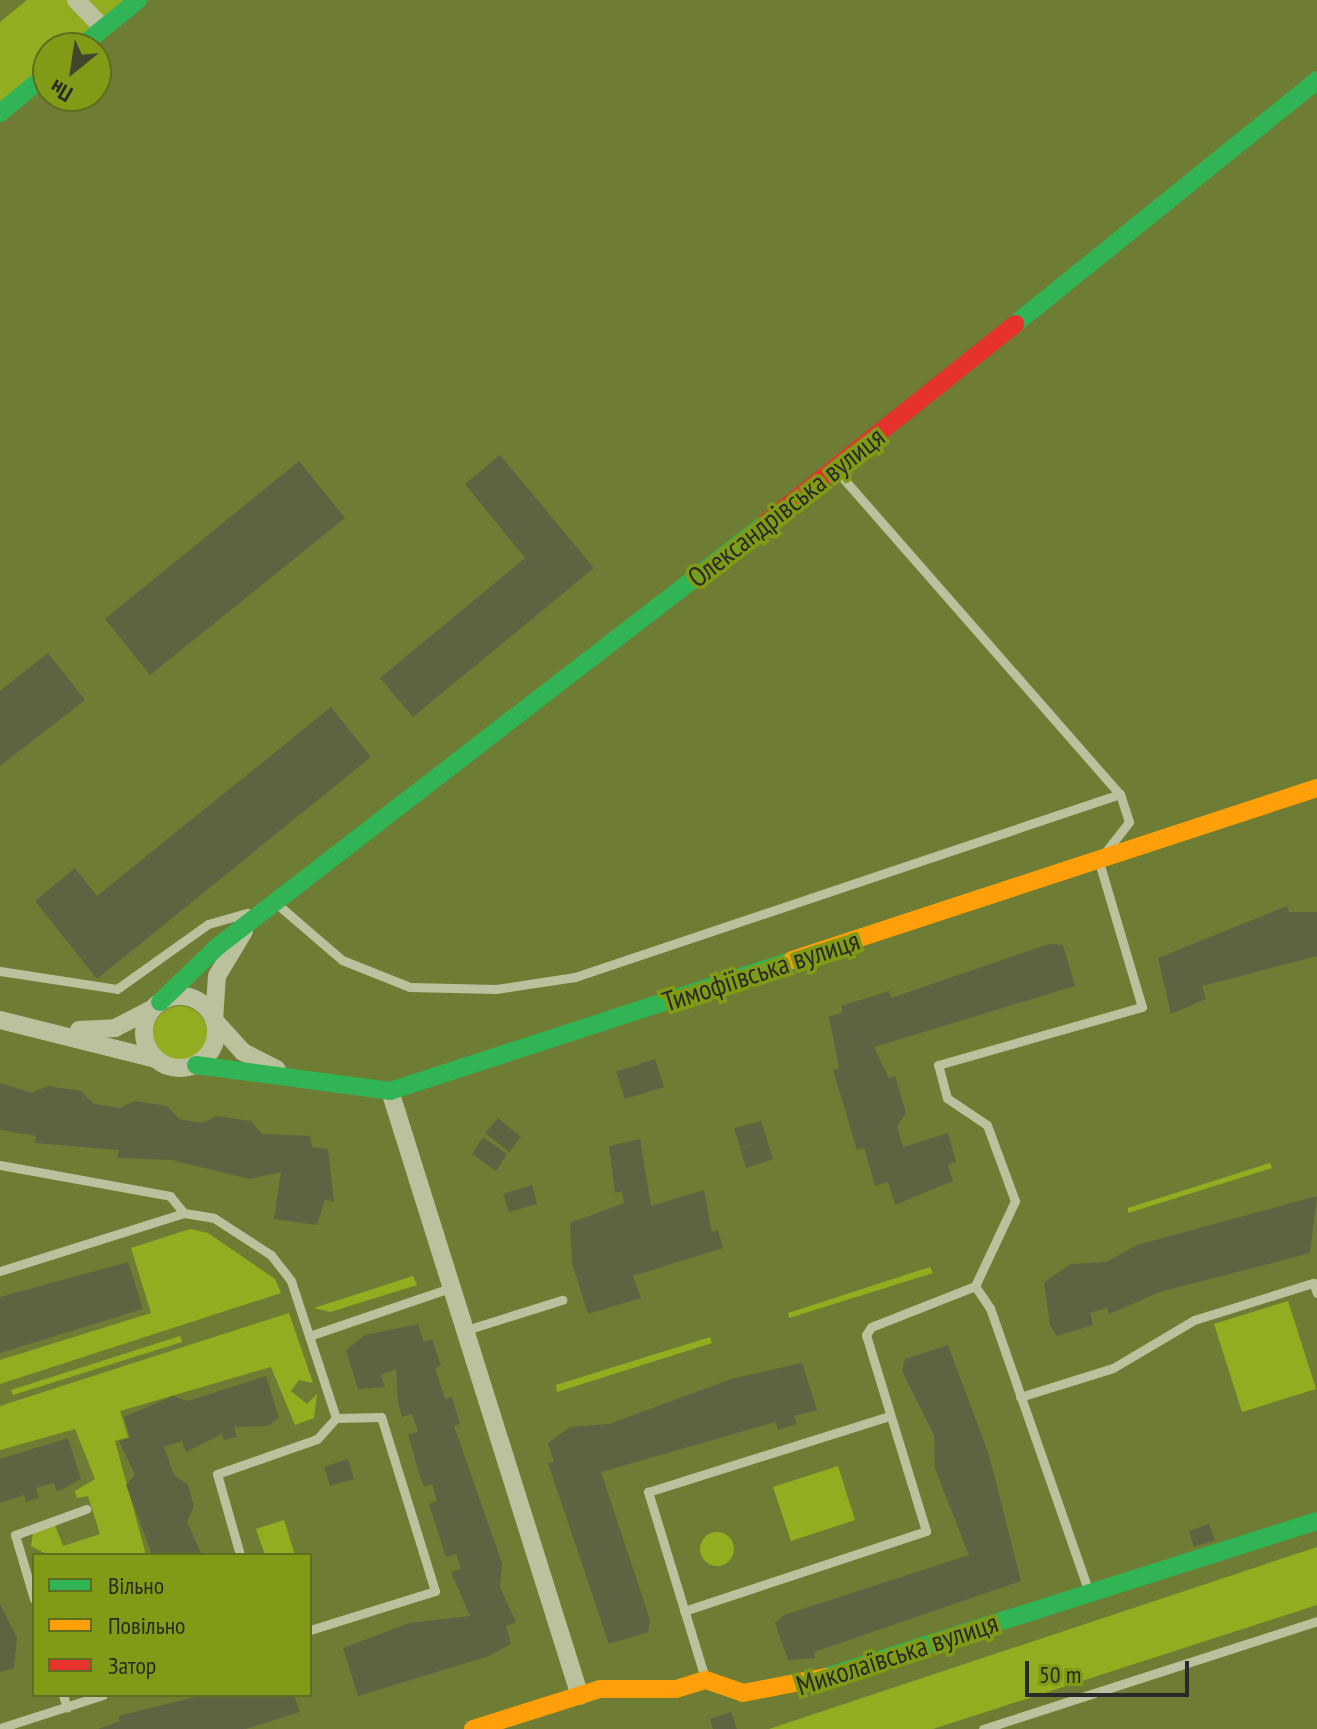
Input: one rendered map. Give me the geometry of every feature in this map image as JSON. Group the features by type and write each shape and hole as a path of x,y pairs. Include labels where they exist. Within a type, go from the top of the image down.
{"street":[{"path":"76,0 103,28"},
{"path":"98,32 138,0"},
{"name":"Олександрівська вулиця","path":"156,1006 247,925 278,904 835,469 1317,80"},
{"path":"0,113 32,86"},
{"name":"Тимофіївська вулиця","path":"196,1065 390,1091 1317,788"},
{"path":"0,1020 64,1030 175,1068 196,1065 216,1041 217,976 247,925"},
{"path":"64,1030 115,1028 156,1006 191,998 260,1065 303,1077"},
{"path":"156,1006 144,1029 156,1059"},
{"path":"390,1091 580,1696"},
{"name":"Миколаївська вулиця","path":"706,1680 743,1693 786,1689 1317,1521"},
{"path":"473,1729 580,1696 676,1689 706,1680"}],"lane":[{"path":"684,1611 926,1531 866,1335 871,1327 975,1286 1015,1201 987,1125 947,1098 938,1065 1142,1007 1099,861 1129,822 1120,794 835,469"},
{"path":"0,971 117,989 208,924 278,904 342,960 410,987 496,989 575,977 1120,794"},
{"path":"0,1165 170,1196 184,1213"},
{"path":"0,1271 184,1213 214,1218 271,1255 291,1281 312,1335 336,1418"},
{"path":"1020,1397 1113,1368 1194,1320 1313,1283 1317,1293"},
{"path":"975,1286 1020,1397 1089,1593"},
{"path":"312,1335 453,1287"},
{"path":"466,1330 562,1300"},
{"path":"706,1680 648,1492 889,1416"},
{"path":"239,1553 217,1474 317,1439 336,1418 381,1417 435,1591 312,1629"},
{"path":"32,1592 15,1535 86,1509"},
{"path":"983,1729 1317,1621"},
{"path":"64,1697 67,1707"},
{"path":"0,1728 97,1697"}],"green space":[{"path":"27,0 138,0 99,32 32,32 32,86 0,113 0,22"},
{"path":"180,1006 199,1014 207,1033 199,1052 180,1060 161,1052 153,1033 161,1014"},
{"path":"1270,1163 1272,1168 1128,1213 1128,1208"},
{"path":"190,1229 208,1233 275,1279 281,1293 0,1384 0,1360 151,1313 131,1248"},
{"path":"930,1267 933,1273 789,1318 788,1313"},
{"path":"413,1276 417,1285 330,1312 314,1308"},
{"path":"1288,1301 1316,1389 1242,1412 1214,1324"},
{"path":"289,1313 313,1383 299,1380 291,1391 307,1404 317,1394 314,1418 295,1425 271,1367 120,1411 128,1437 115,1441 145,1553 44,1553 31,1546 33,1532 55,1525 63,1546 100,1534 88,1496 77,1498 75,1491 95,1479 75,1429 0,1450 0,1406"},
{"path":"180,1336 182,1342 13,1395 11,1390"},
{"path":"710,1337 712,1343 557,1392 556,1385"},
{"path":"838,1466 855,1520 791,1541 773,1487"},
{"path":"284,1520 294,1553 264,1553 256,1529"},
{"path":"717,1532 729,1537 734,1549 729,1561 717,1566 705,1561 700,1549 705,1537"},
{"path":"1317,1547 1317,1605 933,1729 769,1729"}],"building":[{"path":"500,455 594,568 413,717 380,678 525,558 465,484"},
{"path":"299,461 345,518 150,675 105,619"},
{"path":"48,653 85,700 0,766 0,691"},
{"path":"331,707 371,757 97,979 35,901 75,868 97,896"},
{"path":"1287,906 1289,912 1317,912 1317,956 1202,986 1206,999 1171,1014 1158,958"},
{"path":"1049,944 1063,945 1075,986 874,1047 889,1078 895,1076 906,1113 897,1126 903,1147 948,1133 956,1162 948,1164 953,1181 895,1205 888,1182 875,1186 864,1148 857,1150 833,1070 839,1068 829,1017 843,1012 841,1006 889,991 891,998"},
{"path":"655,1059 664,1087 625,1099 616,1072"},
{"path":"0,1083 32,1093 48,1086 81,1091 94,1104 120,1108 134,1101 167,1106 179,1119 202,1123 217,1116 251,1121 262,1134 310,1136 312,1147 328,1149 334,1202 325,1200 317,1225 274,1219 281,1172 250,1179 171,1160 117,1158 119,1150 35,1143 36,1136 0,1130"},
{"path":"498,1118 521,1137 509,1152 485,1133"},
{"path":"761,1121 773,1159 746,1168 740,1148 761,1142 740,1147 734,1128"},
{"path":"483,1137 507,1154 496,1171 472,1154"},
{"path":"640,1139 651,1206 704,1190 712,1232 718,1230 723,1248 633,1276 641,1298 588,1314 572,1263 570,1223 624,1203 622,1191 615,1193 609,1146"},
{"path":"532,1185 537,1204 509,1212 503,1194"},
{"path":"1317,1196 1310,1253 1160,1292 1109,1314 1107,1308 1090,1313 1093,1325 1057,1336 1050,1325 1044,1282 1071,1264 1106,1262 1137,1245"},
{"path":"128,1262 143,1309 0,1353 0,1297"},
{"path":"418,1324 424,1342 432,1339 441,1366 435,1368 445,1399 452,1397 460,1424 454,1426 502,1563 500,1587 516,1622 506,1626 511,1644 489,1656 358,1696 343,1648 409,1623 470,1616 451,1572 461,1569 456,1554 446,1557 429,1504 437,1501 432,1484 424,1487 419,1474 408,1434 418,1432 412,1414 402,1417 396,1369 381,1375 385,1387 358,1389 346,1350 365,1335"},
{"path":"948,1345 989,1455 1021,1581 814,1652 815,1658 788,1660 775,1623 784,1615 969,1555 935,1469 934,1435 902,1371 905,1359"},
{"path":"802,1363 817,1410 794,1416 797,1424 778,1430 775,1422 601,1472 650,1620 648,1632 609,1644 548,1463 554,1462 548,1443 570,1427 609,1424 734,1378"},
{"path":"266,1376 279,1418 268,1426 234,1427 237,1437 224,1440 222,1434 186,1452 182,1441 164,1447 174,1475 188,1485 194,1506 187,1522 201,1553 151,1553 126,1485 135,1475 119,1441 130,1438 124,1417 173,1396 188,1401"},
{"path":"68,1438 81,1479 57,1492 54,1483 36,1488 39,1498 26,1502 24,1495 0,1503 0,1459"},
{"path":"348,1459 354,1479 330,1486 324,1467"},
{"path":"1209,1524 1215,1540 1194,1547 1189,1531"},
{"path":"0,1604 17,1638 14,1668 0,1672"},
{"path":"195,1697 295,1697 300,1712 246,1729 98,1729 120,1721 118,1716"},
{"path":"731,1712 737,1729 713,1729 710,1719"}],"traffic: fast":[{"path":"99,32 138,0"},
{"path":"1015,324 1317,80"},
{"path":"0,113 32,86"},
{"path":"160,1002 217,947 766,523"},
{"path":"196,1065 390,1091 792,960"},
{"path":"825,1677 1317,1521"}],"traffic: slow":[{"path":"792,960 1317,788"},
{"path":"473,1729 600,1689 676,1689 706,1680 743,1693 825,1677"}],"traffic: jam":[{"path":"766,523 1015,324"}]}
